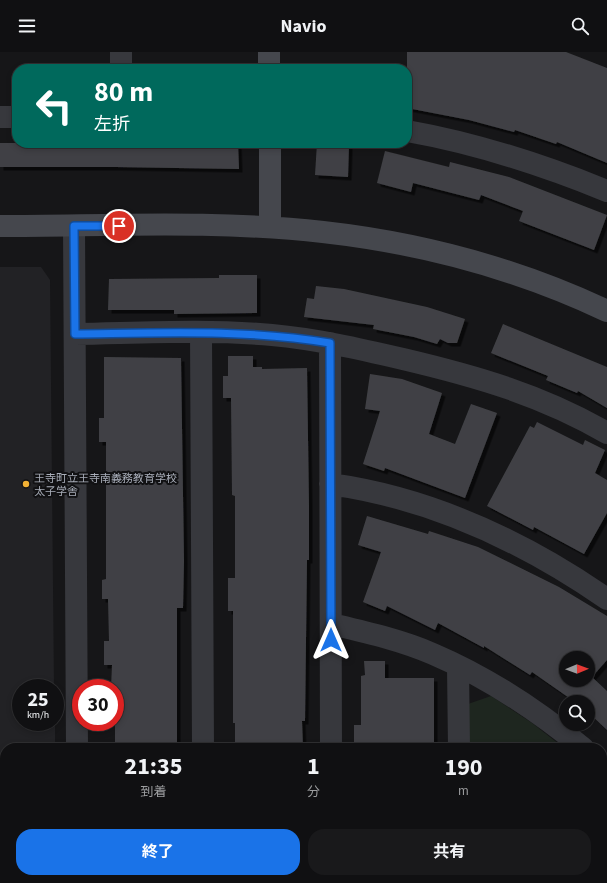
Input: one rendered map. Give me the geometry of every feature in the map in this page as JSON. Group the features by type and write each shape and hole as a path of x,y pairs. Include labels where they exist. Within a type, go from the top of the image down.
{"street":[{"path":"121,52 121,64"},
{"path":"269,52 269,64"},
{"path":"0,117 12,117"},
{"path":"412,133 496,152 578,179 607,191"},
{"path":"270,148 270,227"},
{"path":"0,226 225,225 270,227 375,239 432,251 492,267 543,285 607,311"},
{"path":"74,226 77,743"},
{"path":"75,334 201,332 271,335 330,343 436,367 497,383 549,404 607,433"},
{"path":"201,332 203,743"},
{"path":"330,343 332,743"},
{"path":"330,484 366,490 400,499 448,514 493,531 573,575 607,599"},
{"path":"331,624 369,633 434,654 529,707 576,743"},
{"path":"458,667 459,743"}],"shaded area":[{"name":"王寺町立王寺南義務教育学校 太子学舎","path":"0,267 41,267 50,280 54,679 12,679 12,731 55,731 55,743 0,743"},
{"path":"491,696 532,723 558,743 468,743 468,704"}],"building":[{"path":"407,52 566,52 607,68 607,163 557,142 556,144 515,130 514,132 469,120 412,109 412,64 407,64"},
{"path":"0,143 12,143 12,148 238,148 239,169 115,167 0,167"},
{"path":"317,148 349,148 348,177 315,175"},
{"path":"385,151 449,167 450,162 509,177 607,215 594,250 519,221 523,211 481,195 479,200 413,183 411,192 377,183"},
{"path":"219,275 257,275 257,313 174,314 174,310 108,310 109,279 219,278"},
{"path":"316,286 344,289 427,307 465,319 457,343 448,343 440,339 437,344 414,337 373,329 374,325 304,317 307,298 314,299"},
{"path":"503,324 607,367 607,408 578,391 577,393 546,380 548,376 491,353"},
{"path":"228,356 253,356 253,367 262,367 262,369 307,368 309,560 307,560 305,721 302,721 303,743 235,743 235,723 233,723 233,611 228,611 228,578 235,578 235,496 232,495 231,398 223,398 223,376 228,376"},
{"path":"104,357 181,358 184,561 183,608 177,608 177,743 115,743 115,731 124,731 124,679 111,679 112,665 104,665 104,641 109,641 108,599 102,599 102,580 106,579 106,442 99,442 99,418 104,418"},
{"path":"370,374 402,379 442,393 429,434 455,444 471,404 497,413 465,498 385,468 384,471 363,464 380,411 365,409"},
{"path":"537,422 583,445 585,440 605,450 595,473 607,480 607,513 584,554 534,527 533,530 487,506 530,426 534,428"},
{"path":"367,516 428,534 429,531 478,547 559,587 607,616 607,660 595,674 595,651 559,651 559,687 595,687 595,680 607,691 607,730 595,719 595,695 565,695 532,672 530,675 484,646 484,648 438,623 435,630 387,606 385,611 363,602 381,552 358,545"},
{"path":"364,661 385,661 385,678 434,678 434,743 354,743 354,725 361,725 361,676 365,675"}],"place":[{"name":"王寺町立王寺南義務教育学校 太子学舎","path":"26,484"}],"route":[{"path":"119,226 74,226 75,334 201,332 237,333 271,335 330,343 331,640"}]}
